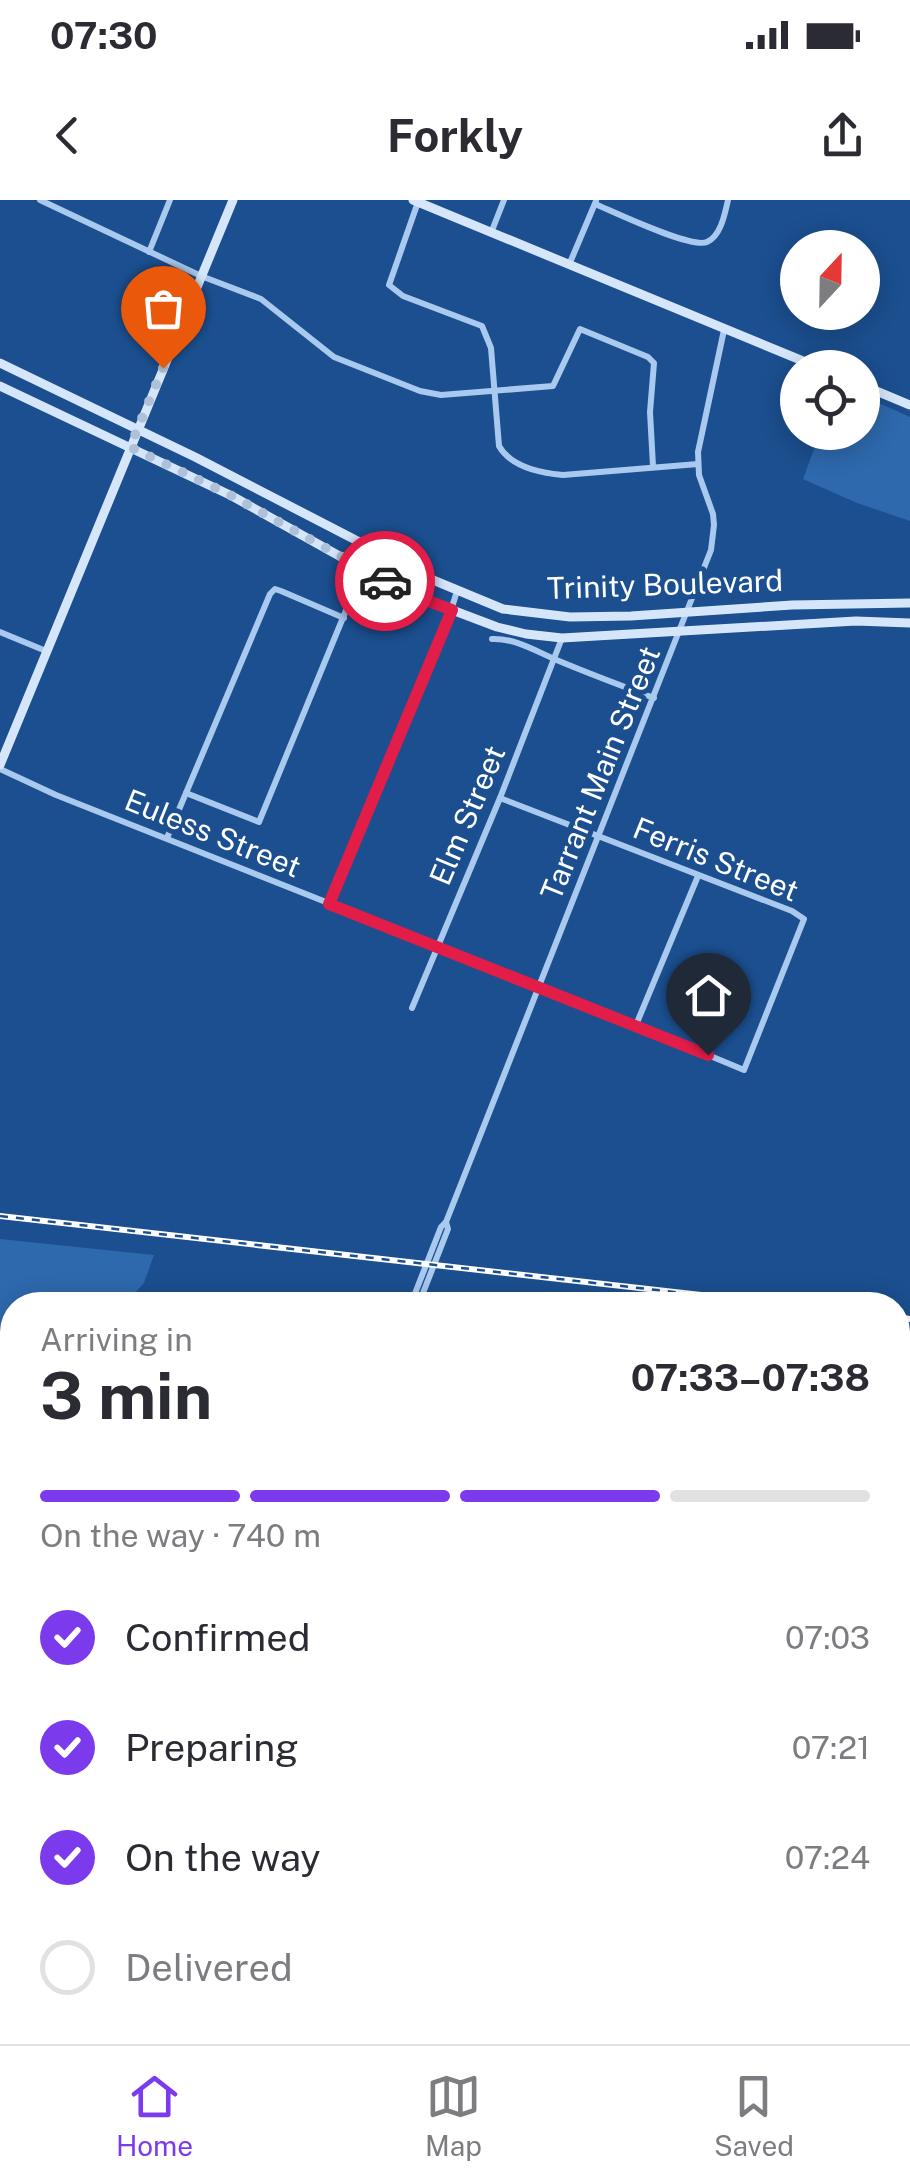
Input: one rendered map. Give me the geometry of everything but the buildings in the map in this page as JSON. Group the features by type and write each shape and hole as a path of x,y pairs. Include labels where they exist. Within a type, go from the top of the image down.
{"main road":[{"path":"0,767 232,200"},
{"path":"416,201 780,352"},
{"name":"Trinity Boulevard","path":"0,363 457,592 503,609 537,614 631,616 792,605 910,603"},
{"name":"Trinity Boulevard","path":"0,386 232,496 402,591 497,627 562,638 856,621 910,624"},
{"path":"880,392 910,405"}],"street":[{"path":"40,200 201,276 261,298 334,356 420,391 441,396 553,386 580,329 648,357 655,372 650,412 653,466"},
{"path":"149,252 170,200"},
{"path":"491,233 504,200"},
{"path":"569,266 596,202 669,234 704,243 716,234 728,200"},
{"path":"416,201 389,285 403,296 482,326 491,348 498,446 505,457 542,473 563,475 698,464"},
{"name":"Tarrant Main Street","path":"430,1264 448,1229 446,1222 711,550 713,514 698,464 700,436 724,330"},
{"path":"186,792 259,822 363,568"},
{"path":"167,838 270,594 281,590 344,618"},
{"path":"329,904 457,592"},
{"path":"0,632 46,650"},
{"name":"Elm Street","path":"412,1008 562,638"},
{"path":"492,639 511,640 654,698"},
{"name":"Euless Street","path":"0,767 56,795 744,1070"},
{"name":"Ferris Street","path":"500,798 804,918 744,1070"},
{"path":"636,1025 698,876"},
{"path":"416,1292 430,1264"},
{"path":"423,1292 430,1264"}],"shaded area":[{"path":"880,404 910,417 910,521 803,479 814,450 880,450"},
{"path":"0,1239 154,1255 144,1283 136,1292 0,1292"}],"railway":[{"path":"0,1216 675,1292"}],"way so far":[{"path":"163,368 130,447 232,496 385,581"}],"route":[{"path":"385,581 452,610 329,904 708,1055"}]}
